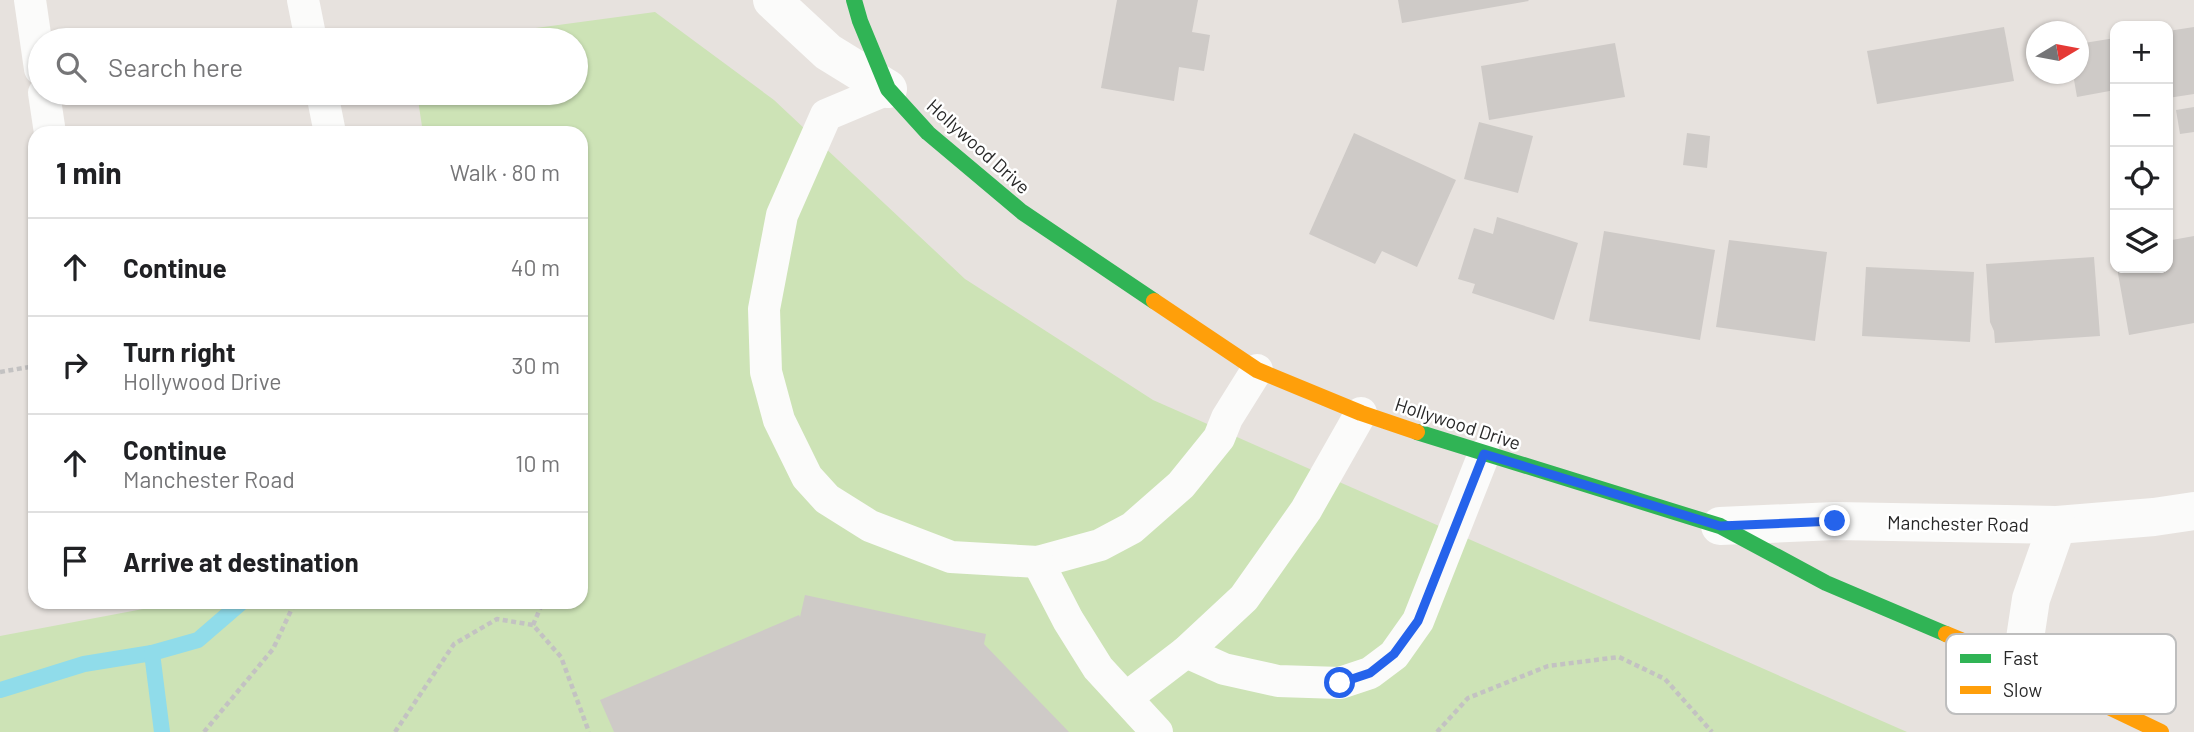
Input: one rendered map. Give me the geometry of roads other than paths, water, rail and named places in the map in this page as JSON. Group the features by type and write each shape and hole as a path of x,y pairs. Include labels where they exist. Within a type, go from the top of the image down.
{"street":[{"path":"772,0 828,52 888,89"},
{"name":"Hollywood Drive","path":"855,0 859,21 888,89 928,133 1022,212 1257,370 1361,413 1484,454 1720,526 1826,583 1947,634"},
{"name":"Manchester Road","path":"1720,526 1835,521 2057,525 2194,511"},
{"path":"2026,634 2031,599 2057,525"},
{"name":"Hollywood Drive","path":"2123,714 2161,732"}],"lane":[{"path":"30,0 34,28"},
{"path":"303,0 309,28"},
{"path":"888,89 825,115 782,215 764,309 766,372 779,420 807,478 827,499 870,526 951,557 1038,562 1100,545 1132,528 1181,485 1219,438 1227,418 1257,370"},
{"path":"46,105 49,126"},
{"path":"324,105 329,126"},
{"path":"1126,698 1186,652 1244,598 1306,510 1361,413"},
{"path":"1186,652 1224,669 1278,681 1340,683 1370,673 1394,654 1418,621 1484,454"},
{"path":"1038,562 1068,620 1098,668 1157,732"}],"waterway":[{"path":"162,732 152,653 198,640 234,609"},
{"path":"0,690 84,664 152,653"}]}
